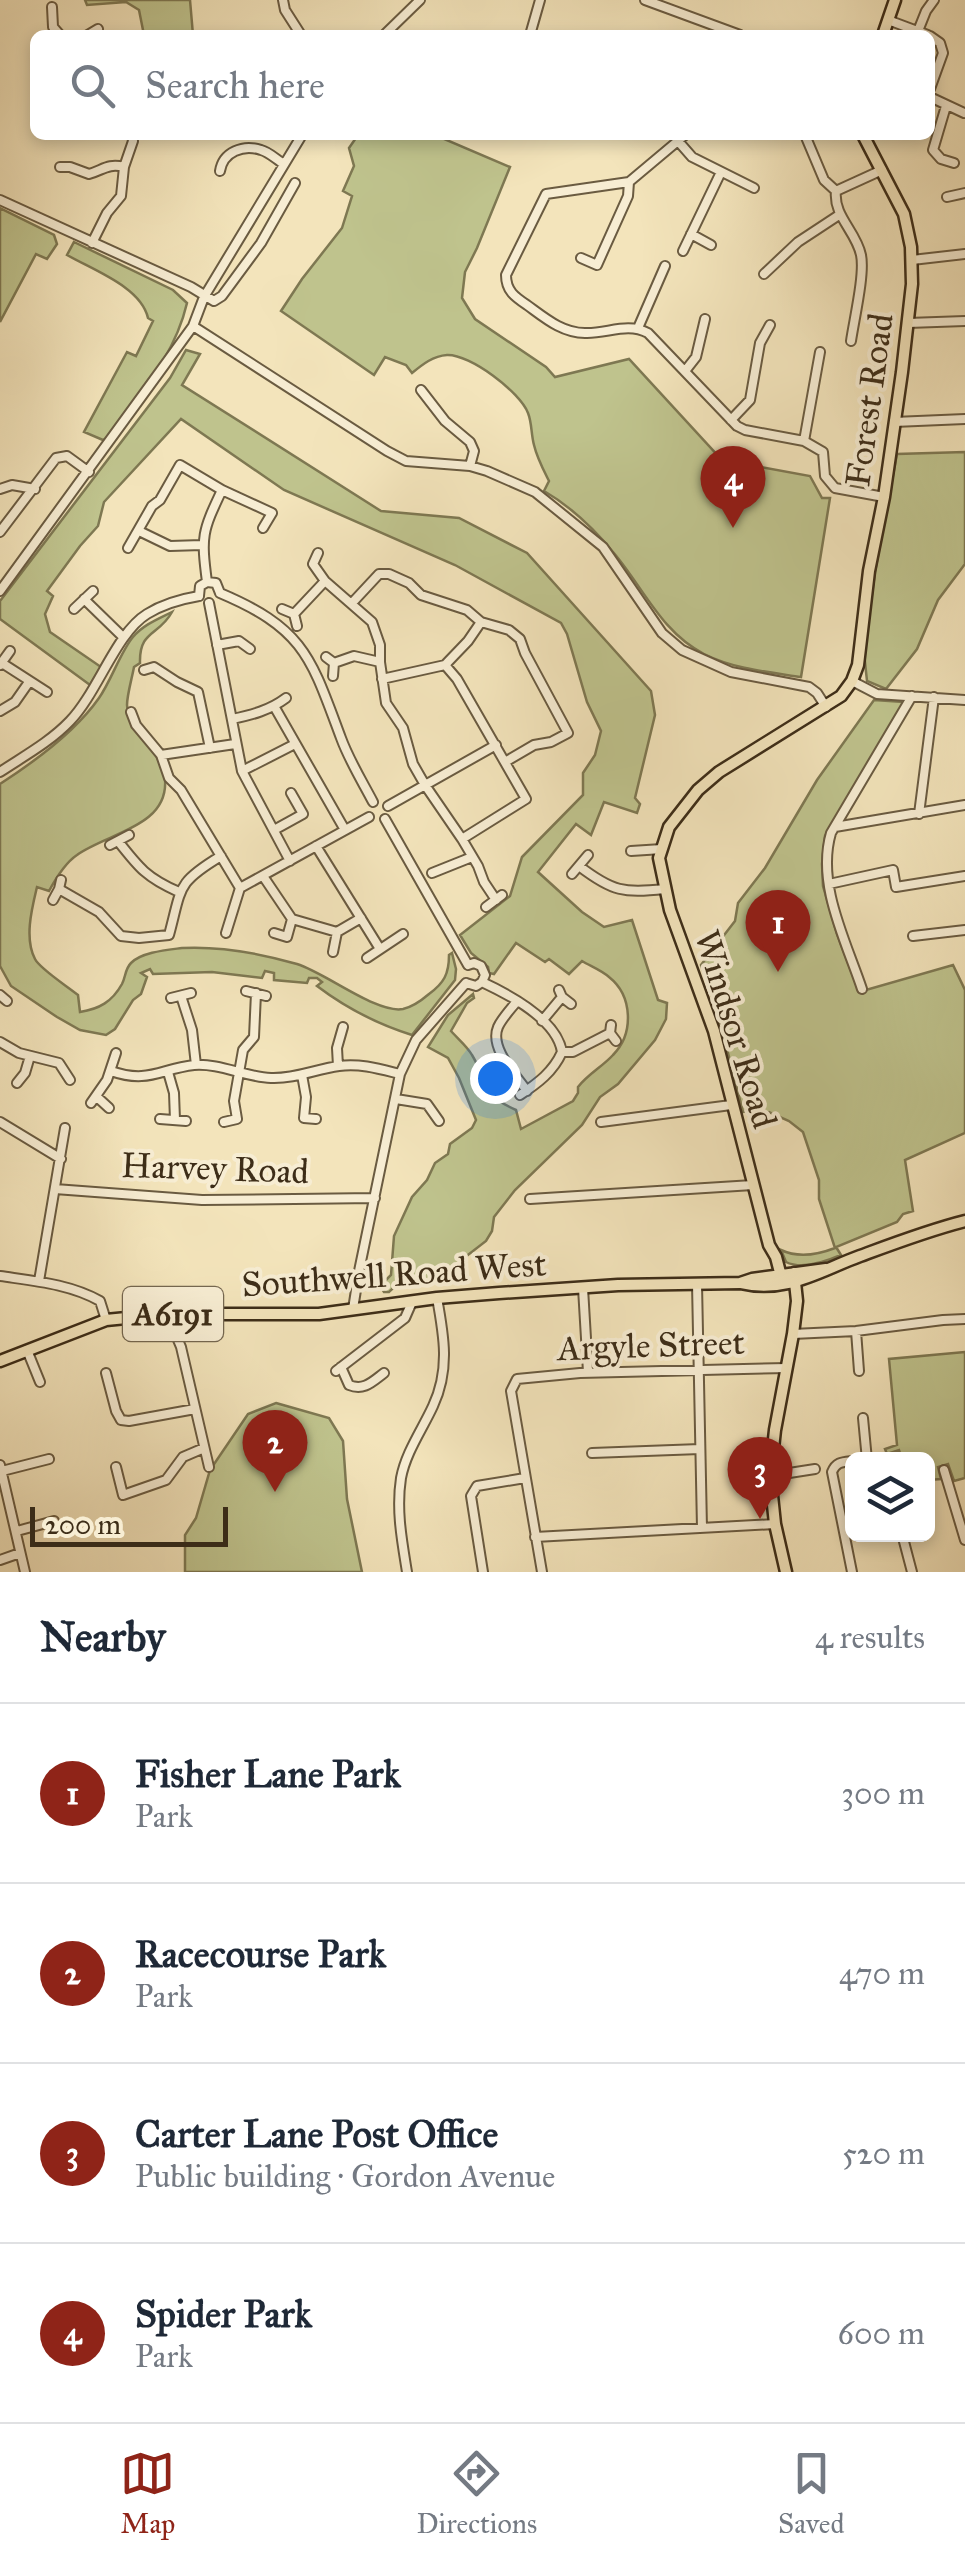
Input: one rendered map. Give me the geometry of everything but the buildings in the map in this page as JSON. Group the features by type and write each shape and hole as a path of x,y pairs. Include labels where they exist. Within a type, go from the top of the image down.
{"main road":[{"path":"885,30 895,0"},
{"name":"Forest Road","path":"852,681 858,665 884,497 908,323 912,260 904,214 866,140"},
{"path":"662,849 668,828 698,790 745,755 826,707 852,681"},
{"name":"Windsor Road","path":"662,849 659,858 670,910 706,1006 770,1246 797,1301 770,1476 786,1572"},
{"name":"A6191","path":"783,1279 815,1277 827,1268 965,1221"},
{"name":"Southwell Road West","path":"0,1361 106,1320 167,1314 319,1314 437,1298 583,1288 740,1283 753,1286 783,1279"}],"street":[{"path":"284,0 285,10 298,30"},
{"path":"389,30 420,0"},
{"path":"531,30 540,0"},
{"path":"646,0 727,30"},
{"path":"918,30 934,0"},
{"path":"52,6 56,30"},
{"path":"888,20 915,30"},
{"path":"935,39 943,53 935,75"},
{"path":"935,100 964,113"},
{"path":"946,106 933,150 948,165"},
{"path":"92,242 107,212 121,196 124,167 133,140"},
{"path":"0,591 193,326 204,297 299,140"},
{"path":"680,140 628,182 546,194 506,275 510,293 566,330 581,334 638,328 648,333 745,430 804,441 823,452 826,476 835,488 884,497"},
{"path":"683,140 692,157 754,188"},
{"path":"807,140 824,180 836,190"},
{"path":"220,171 221,162 232,152 249,149 262,150 284,164"},
{"path":"60,167 88,174 114,164 124,167"},
{"path":"836,190 882,170"},
{"path":"682,250 721,172"},
{"path":"581,258 597,265 628,196 628,182"},
{"path":"0,200 190,287 214,302 261,242 295,183"},
{"path":"836,190 836,207 862,260 850,341"},
{"path":"947,197 965,193"},
{"path":"764,274 798,242 839,214"},
{"path":"691,234 711,244"},
{"path":"912,260 965,254"},
{"path":"638,328 665,266"},
{"path":"685,372 696,357 705,319"},
{"path":"908,323 965,321"},
{"path":"731,420 750,400 760,344 770,325"},
{"path":"193,326 406,461 487,470 535,492 603,547 662,633 682,650 731,672 809,687 826,707"},
{"path":"804,441 820,352"},
{"path":"420,393 444,421 470,442 474,450 470,466"},
{"path":"894,422 965,419"},
{"path":"0,532 56,458 67,456 88,472"},
{"path":"128,548 180,465 272,514 263,528"},
{"path":"0,488 12,485 35,489"},
{"path":"206,582 202,545 205,526 222,490"},
{"path":"139,531 170,546 202,545"},
{"path":"318,553 309,562 376,630 386,704 403,728 413,764 440,811 462,838 484,882 499,898 486,907"},
{"path":"352,603 379,574 389,574 409,582 421,595 467,610 482,622 509,630 520,639 568,733 534,745 506,762"},
{"path":"294,614 325,581"},
{"path":"220,594 209,603 199,596 200,586 206,582 216,584 220,594 272,619 312,663 342,742 372,802"},
{"path":"74,608 93,591"},
{"path":"0,772 42,746 70,721 93,692 123,637 144,615 199,596"},
{"path":"84,600 123,637"},
{"path":"209,603 242,771 290,861"},
{"path":"282,609 294,614 298,626"},
{"path":"382,680 445,665 482,622"},
{"path":"216,646 239,641 250,649"},
{"path":"10,651 1,664 47,692"},
{"path":"333,676 330,660 354,656 380,662"},
{"path":"144,670 156,664 198,692 210,748"},
{"path":"445,665 457,679 526,799 462,838"},
{"path":"852,681 877,694 965,700"},
{"path":"0,712 14,702 29,682"},
{"path":"862,989 834,907 827,846 912,696"},
{"path":"232,719 252,715 286,698"},
{"path":"918,814 934,698"},
{"path":"274,706 345,830"},
{"path":"136,716 136,725 162,755 170,778 240,888"},
{"path":"162,755 235,744"},
{"path":"242,771 295,744"},
{"path":"388,806 496,745"},
{"path":"274,830 302,814 291,793"},
{"path":"383,801 388,806 385,820 375,822 370,817 372,802 383,801"},
{"path":"834,828 965,805"},
{"path":"224,927 240,888 370,817"},
{"path":"385,820 468,965"},
{"path":"129,835 114,843 154,881 179,892"},
{"path":"316,846 380,949"},
{"path":"630,851 662,849"},
{"path":"588,855 576,870 605,886 636,892 666,889"},
{"path":"53,900 60,884 100,912 121,936 170,935 179,892 194,872 221,856"},
{"path":"432,873 472,857"},
{"path":"829,884 892,870 896,887 965,876"},
{"path":"263,876 292,920 336,932 366,921"},
{"path":"274,933 287,936 292,920"},
{"path":"913,936 965,930"},
{"path":"332,952 336,932"},
{"path":"367,958 403,934"},
{"path":"116,946 121,936"},
{"path":"468,965 481,966 482,982 472,986 466,983 462,974 468,965"},
{"path":"482,982 517,1001 555,1031 560,1041 562,1052 554,1068 524,1093 496,1038 498,1026 517,1001"},
{"path":"353,1308 400,1074 416,1040 466,983"},
{"path":"224,1122 238,1119 234,1101 239,1074 244,1050 254,1037 250,992 266,996"},
{"path":"170,998 186,994 196,1065"},
{"path":"542,1021 561,994 571,1004"},
{"path":"338,1066 342,1026"},
{"path":"562,1052 573,1052 612,1033"},
{"path":"0,1042 19,1054 59,1063 70,1080"},
{"path":"108,1108 94,1100 112,1071 116,1053"},
{"path":"59,1063 66,1054"},
{"path":"17,1083 30,1056"},
{"path":"112,1071 146,1077 196,1065 271,1078 362,1065 400,1074"},
{"path":"168,1072 175,1120"},
{"path":"302,1075 304,1118 316,1119"},
{"path":"396,1098 427,1104 439,1121"},
{"path":"601,1122 731,1105"},
{"path":"160,1119 186,1120"},
{"path":"0,1122 61,1160"},
{"path":"40,1282 65,1128"},
{"path":"530,1199 753,1185"},
{"name":"Harvey Road","path":"55,1188 202,1200 374,1198"},
{"path":"0,1276 85,1293 100,1302 106,1320"},
{"path":"697,1284 702,1528"},
{"path":"583,1288 588,1372"},
{"path":"406,1572 398,1510 401,1478 441,1387 445,1358 437,1298"},
{"path":"384,1373 364,1388 349,1385 338,1369 405,1318 412,1302"},
{"path":"167,1314 181,1346 209,1467"},
{"path":"793,1334 856,1332 965,1319"},
{"path":"856,1332 859,1372"},
{"path":"27,1350 40,1382"},
{"name":"Argyle Street","path":"525,1478 511,1391 517,1379 588,1372 787,1368"},
{"path":"106,1373 122,1420 195,1408"},
{"path":"862,1418 867,1452"},
{"path":"116,1467 123,1495 166,1480 184,1457 204,1448"},
{"path":"592,1453 700,1449"},
{"path":"25,1572 1,1468 49,1459"},
{"path":"845,1462 834,1466 832,1472 845,1537"},
{"path":"770,1476 816,1469"},
{"path":"944,1470 965,1540"},
{"path":"483,1572 471,1496 476,1486 525,1478 542,1572"},
{"path":"17,1531 54,1521"},
{"path":"536,1537 775,1524"},
{"path":"846,1542 852,1572"},
{"path":"904,1542 912,1572"},
{"path":"0,1560 20,1553"}],"green space":[{"path":"85,0 190,0 193,30 143,30 139,10 126,2 87,5"},
{"path":"355,140 447,140 510,167 465,272 462,298 475,319 555,377 629,359 722,460 810,476 822,498 830,498 801,677 727,663 704,654 676,634 598,535 544,491 549,481 535,450 528,413 493,376 468,361 447,355 412,373 406,365 385,357 374,375 281,311 342,228 352,196 343,191 354,166 349,148"},
{"path":"0,208 54,235 57,244 47,259 36,254 0,322"},
{"path":"74,242 173,290 187,303 182,322 156,373 110,436 103,440 84,432 127,352 136,356 153,321 126,288 67,255"},
{"path":"186,350 200,354 182,385 381,511 459,518 527,553 651,691 655,715 635,798 640,804 637,813 604,802 591,835 576,824 538,872 604,927 632,920 658,1000 667,1003 666,1019 655,1040 618,1084 600,1097 582,1125 515,1190 494,1217 486,1241 442,1275 441,1281 402,1283 389,1292 380,1286 391,1275 394,1236 412,1197 435,1163 448,1154 450,1144 472,1128 476,1120 448,1058 428,1047 448,1015 473,994 451,1031 470,1052 491,1093 516,1110 521,1129 573,1101 578,1087 613,1055 625,1037 628,1015 623,994 603,972 582,961 569,974 516,943 494,974 489,973 460,935 510,896 522,857 583,795 583,773 595,755 601,731 587,702 561,623 455,565 284,490 181,419 104,502 98,526 47,591 53,596 45,614 50,632 101,667 90,685 0,619 0,601 170,378"},
{"path":"965,452 965,564 938,600 917,649 886,689 867,681 864,653 897,454"},
{"path":"172,612 143,644 127,705 133,725 163,768 164,795 157,808 134,827 73,858 49,891 37,887 29,933 35,959 78,995 80,1012 109,1000 136,959 182,948 240,951 297,964 380,1005 403,1009 420,1001 445,978 452,953 455,980 412,1035 351,1008 317,986 322,982 317,978 309,978 307,983 274,980 274,973 265,971 262,978 212,972 153,974 150,969 141,973 147,977 141,994 106,1035 80,1030 11,986 0,966 0,784 79,722 99,698 133,637"},
{"path":"874,700 904,702 825,836 823,886 859,992 953,965 965,990 965,1133 905,1160 913,1211 903,1214 897,1222 836,1247 841,1255 799,1265 786,1262 781,1250 808,1255 835,1248 819,1199 819,1180 803,1132 769,1112 759,1116 756,1109 743,1112 717,1010 701,965 735,921 738,903"},
{"path":"965,1352 965,1478 954,1481 948,1464 938,1467 941,1479 935,1479 935,1452 886,1452 885,1449 897,1445 889,1359"},
{"path":"276,1403 329,1418 343,1441 347,1499 362,1572 185,1572 185,1535 196,1518 210,1470 248,1414"}],"place":[{"name":"Spider Park","path":"733,528"},
{"name":"Fisher Lane Park","path":"778,972"},
{"name":"Racecourse Park","path":"275,1492"},
{"name":"Carter Lane Post Office","path":"760,1519"}]}
